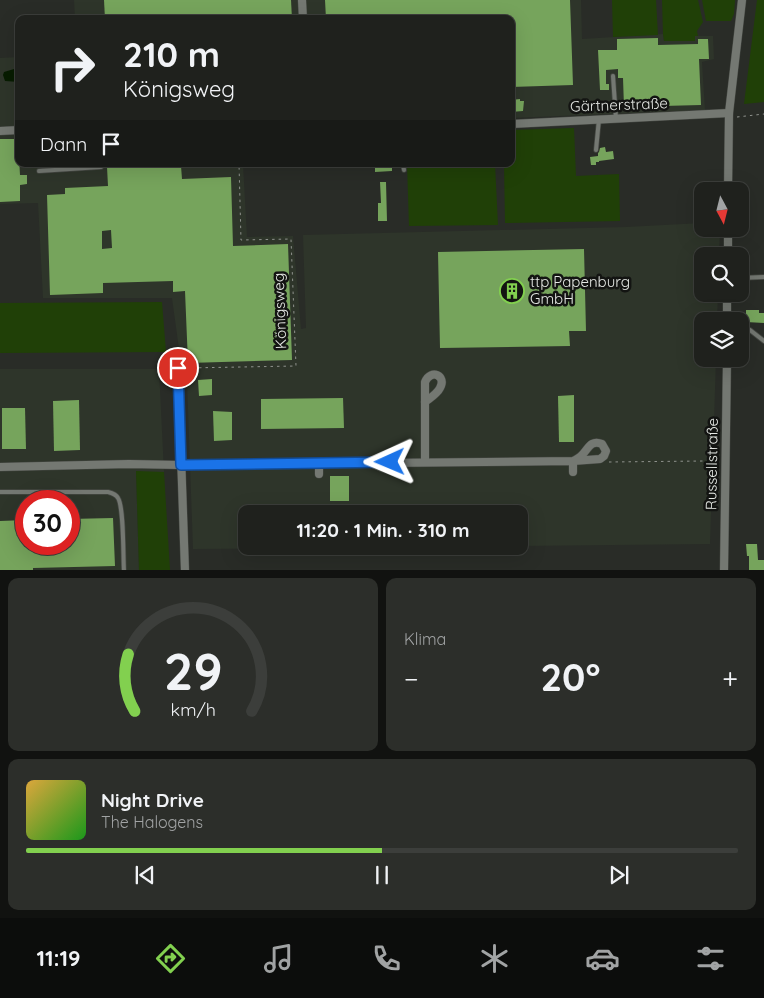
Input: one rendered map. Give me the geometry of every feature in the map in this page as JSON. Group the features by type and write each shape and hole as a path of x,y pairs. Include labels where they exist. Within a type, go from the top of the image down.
{"street":[{"path":"302,0 303,15"},
{"path":"728,182 729,115 742,0"},
{"name":"Gärtnerstraße","path":"515,124 729,115"},
{"path":"0,131 15,130"},
{"name":"Russellstraße","path":"724,570 726,367"},
{"path":"178,368 185,570"},
{"path":"425,402 425,462"},
{"path":"0,468 149,461 181,465 573,461 573,472"},
{"path":"319,463 319,474"}],"lane":[{"path":"613,76 616,119"},
{"path":"596,150 599,119"},
{"path":"39,171 101,167"},
{"path":"749,278 764,277"},
{"path":"749,330 764,341"},
{"path":"0,492 108,492 115,494 119,499 121,510 124,570"}],"path":[{"path":"729,115 764,114"},
{"name":"Königsweg","path":"178,368 296,366 291,239 241,240 239,167"},
{"path":"604,462 704,461 713,472 722,473"}],"shaded area":[{"path":"74,0 581,0 582,39 663,34 664,41 695,41 695,36 713,36 714,59 702,62 705,110 515,118 515,15 75,15"},
{"path":"15,57 15,167 243,167 247,237 293,236 301,329 306,328 303,235 626,227 694,223 694,238 720,238 719,247 694,247 694,302 718,302 717,312 694,312 694,367 716,367 710,544 528,546 528,505 238,505 238,549 193,549 187,381 195,380 195,370 182,371 172,298 43,298 38,203 0,204 0,58"},
{"path":"15,69 15,82 5,81 4,72"},
{"path":"0,369 159,369 164,472 136,472 139,570 0,570"}],"green space":[{"path":"612,0 656,0 658,35 613,37"},
{"path":"662,0 698,0 703,22 697,31 698,36 695,36 695,41 664,41"},
{"path":"702,0 735,0 734,14 731,21 706,21"},
{"path":"757,0 764,0 764,102 744,104"},
{"path":"574,128 576,176 619,174 620,221 505,223 504,167 515,167 515,130"},
{"path":"407,167 495,167 498,225 409,226"},
{"path":"162,302 166,352 0,353 0,303"},
{"path":"136,471 164,472 170,570 139,570"}],"building":[{"path":"104,0 291,0 292,15 105,15"},
{"path":"325,0 570,0 573,85 515,87 515,15 326,15"},
{"path":"658,38 658,45 698,44 698,39 708,39 709,59 699,59 701,105 624,107 623,78 618,78 618,69 606,70 606,84 609,84 609,90 600,90 598,50 617,50 617,39"},
{"path":"515,100 524,101 523,111 515,112"},
{"path":"0,139 15,139 15,167 20,167 20,175 27,175 27,184 20,185 20,201 0,202"},
{"path":"605,147 606,152 613,151 614,159 599,161 596,162 596,165 591,165 590,157 598,156 600,148"},
{"path":"107,167 181,167 182,179 231,177 233,246 288,244 292,360 188,363 185,291 173,292 173,281 103,283 103,293 50,295 47,195 65,194 65,188 108,186","holes":["111,230 112,248 102,249 102,231"]},
{"path":"375,167 392,167 392,171 375,172"},
{"path":"380,182 386,182 387,221 378,221 378,203 381,203"},
{"name":"ttp Papenburg GmbH","path":"584,249 586,331 569,331 570,346 440,348 438,252"},
{"path":"746,310 759,310 759,313 764,313 764,323 749,322 749,312 746,312"},
{"path":"212,379 212,395 199,396 198,380"},
{"path":"574,395 574,442 559,442 558,396"},
{"path":"343,398 344,428 261,429 261,399"},
{"path":"79,400 80,450 54,451 53,401"},
{"path":"2,408 25,408 26,449 2,449"},
{"path":"213,411 232,412 232,440 214,441"},
{"path":"330,476 349,476 349,501 330,501"},
{"path":"113,518 115,566 0,570 0,521 15,520 15,555 80,555 80,519"},
{"path":"746,544 757,544 758,560 764,560 764,570 749,570 749,556 747,556"}],"place":[{"name":"ttp Papenburg GmbH","path":"512,291"}],"route":[{"path":"178,368 181,465 390,462"}]}
